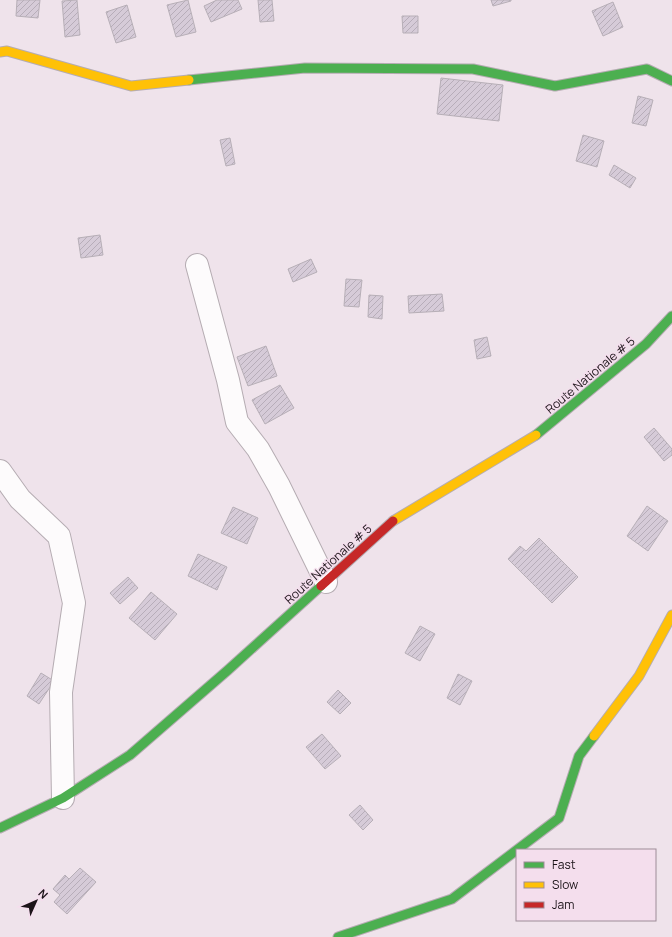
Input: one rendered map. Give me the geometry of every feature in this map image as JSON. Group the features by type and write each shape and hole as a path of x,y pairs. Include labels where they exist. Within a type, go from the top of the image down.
{"street":[{"path":"0,52 7,51 131,86 305,68 473,69 555,86 647,68 672,81"},
{"path":"196,265 228,380 237,422 258,449 279,486 326,582"},
{"name":"Route Nationale # 5","path":"0,828 63,798 130,755 234,665 394,520 540,433 646,344 672,316"},
{"path":"0,471 20,500 59,536 74,603 61,692 63,798"},
{"path":"518,849 559,818 579,756 639,676 672,615"},
{"path":"338,937 452,899 516,851"}],"building":[{"path":"17,0 40,0 38,18 16,16"},
{"path":"77,0 80,35 65,37 62,1"},
{"path":"188,0 196,32 176,37 167,5"},
{"path":"217,0 238,0 242,9 211,22 204,6"},
{"path":"258,0 272,0 274,21 260,22"},
{"path":"491,0 511,0 511,1 493,6"},
{"path":"613,2 623,27 603,36 592,11"},
{"path":"127,5 136,37 116,43 106,12"},
{"path":"402,16 418,16 418,33 403,33"},
{"path":"441,78 503,85 499,121 437,114"},
{"path":"638,96 653,100 646,126 632,123"},
{"path":"583,135 604,141 597,167 576,161"},
{"path":"230,138 235,164 226,166 220,140"},
{"path":"614,165 636,178 630,188 609,175"},
{"path":"100,235 103,255 81,258 78,238"},
{"path":"311,259 317,272 293,282 288,269"},
{"path":"346,279 362,280 359,307 344,306"},
{"path":"442,294 444,311 409,313 408,296"},
{"path":"369,295 383,296 382,319 368,317"},
{"path":"487,337 491,356 477,359 474,340"},
{"path":"266,346 277,376 248,386 237,357"},
{"path":"280,385 294,408 265,424 252,400"},
{"path":"654,428 672,449 672,455 664,461 644,437"},
{"path":"647,506 668,521 648,551 627,536"},
{"path":"233,507 258,518 247,544 221,533"},
{"path":"539,538 578,577 552,603 508,559 520,546 526,551"},
{"path":"198,554 227,567 217,590 188,576"},
{"path":"128,577 138,588 120,604 110,593"},
{"path":"151,592 177,614 155,640 129,618"},
{"path":"420,626 435,634 420,661 405,653"},
{"path":"41,673 54,681 39,704 27,696"},
{"path":"458,674 472,681 460,705 447,698"},
{"path":"338,690 351,703 340,714 327,702"},
{"path":"322,734 341,756 325,769 306,747"},
{"path":"360,805 373,820 363,830 349,815"},
{"path":"80,868 96,882 67,914 54,902 60,895 53,889 65,875 69,879"}],"traffic: fast":[{"path":"189,80 305,68 473,69 555,86 647,69 672,81"},
{"path":"536,435 646,344 672,316"},
{"path":"0,828 63,798 130,755 228,670 321,586"},
{"path":"518,849 559,818 579,756 594,736"},
{"path":"338,937 452,899 516,851"}],"traffic: slow":[{"path":"0,52 7,51 131,86 189,80"},
{"path":"393,521 536,435"},
{"path":"594,736 639,676 672,615"}],"traffic: jam":[{"path":"321,586 393,521"}]}
